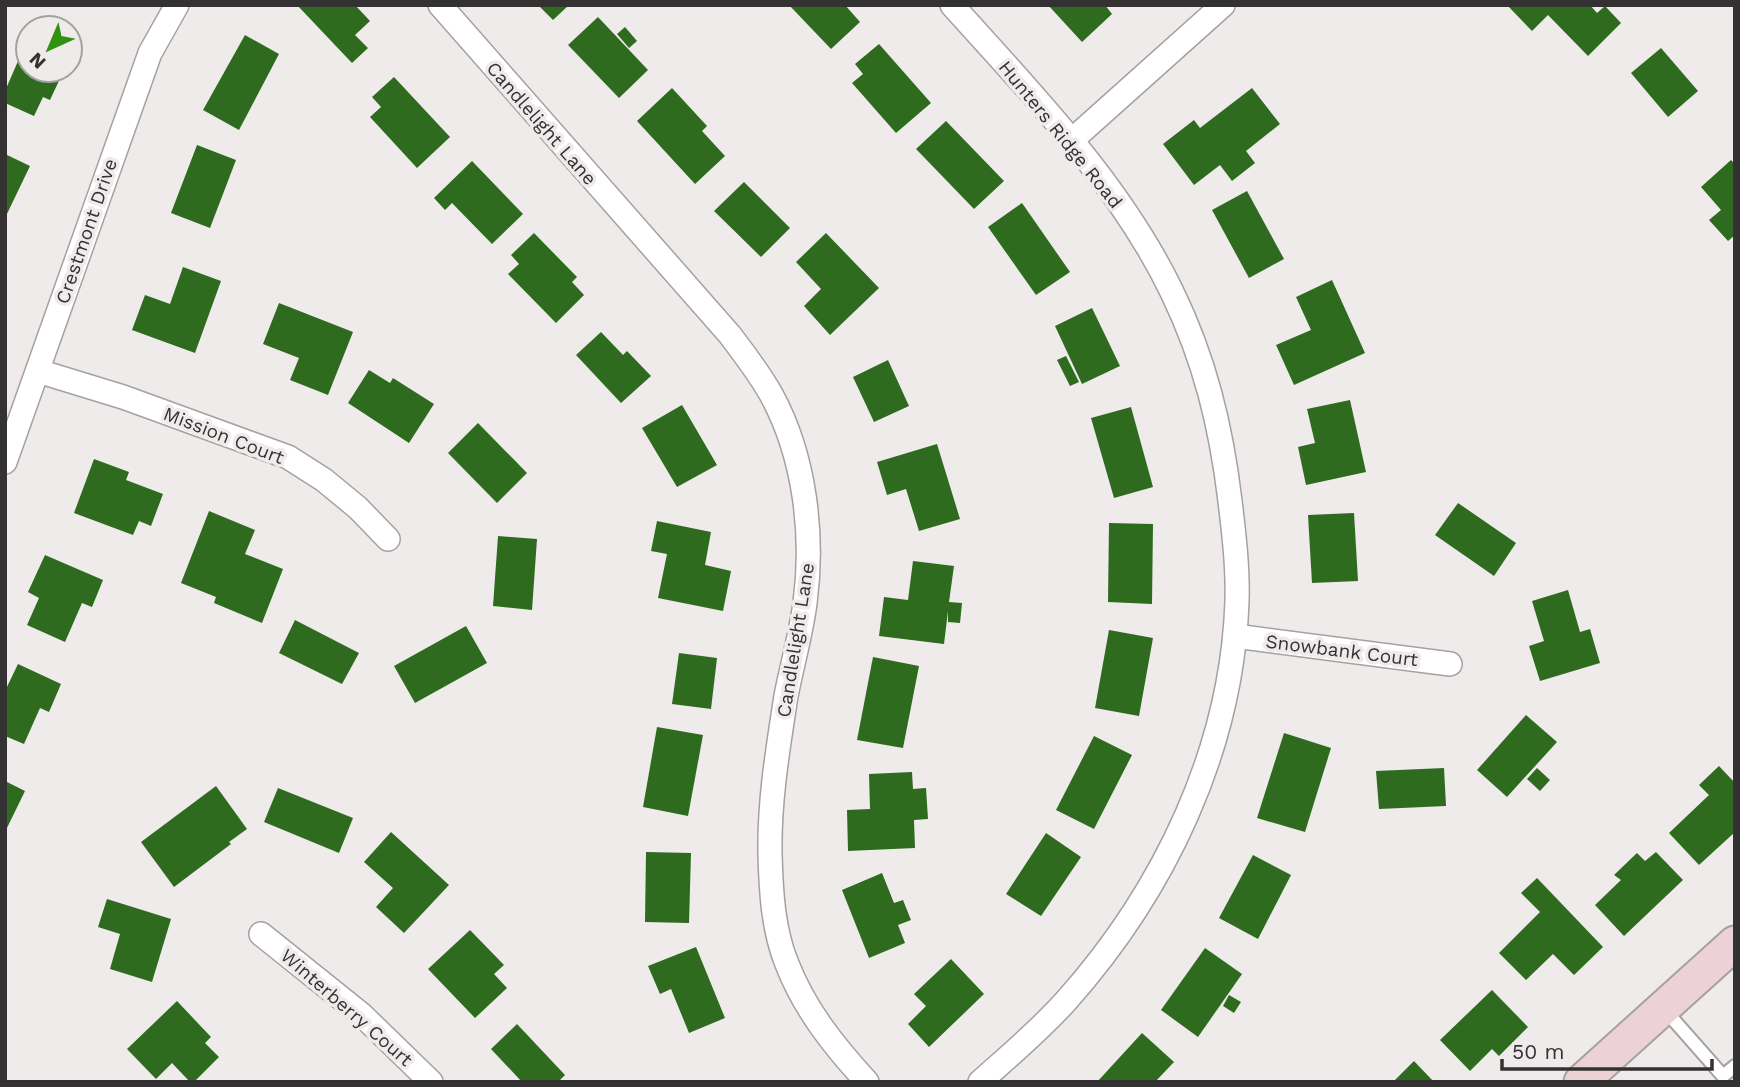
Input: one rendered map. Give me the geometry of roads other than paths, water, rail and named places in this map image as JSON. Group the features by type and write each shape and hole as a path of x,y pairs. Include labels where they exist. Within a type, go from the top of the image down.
{"street":[{"name":"Crestmont Drive","path":"5,462 150,53 177,5"},
{"name":"Candlelight Lane","path":"440,5 730,335 773,397 795,449 806,508 808,555 805,602 786,696 772,798 771,883 778,934 793,976 817,1023 866,1082"},
{"name":"Hunters Ridge Road","path":"952,5 1107,186 1144,241 1171,290 1194,340 1211,392 1223,445 1235,544 1237,598 1228,688 1213,746 1193,803 1167,857 1140,904 1097,965 1065,1003 980,1082"},
{"path":"1071,141 1223,5"},
{"name":"Mission Court","path":"38,372 123,397 288,457 350,501 388,540"},
{"name":"Snowbank Court","path":"1235,636 1450,664"},
{"name":"Winterberry Court","path":"261,934 362,1016 431,1082"},
{"path":"1581,1082 1735,943"}],"lane":[{"path":"1663,1008 1723,1076 1735,1066"}]}
